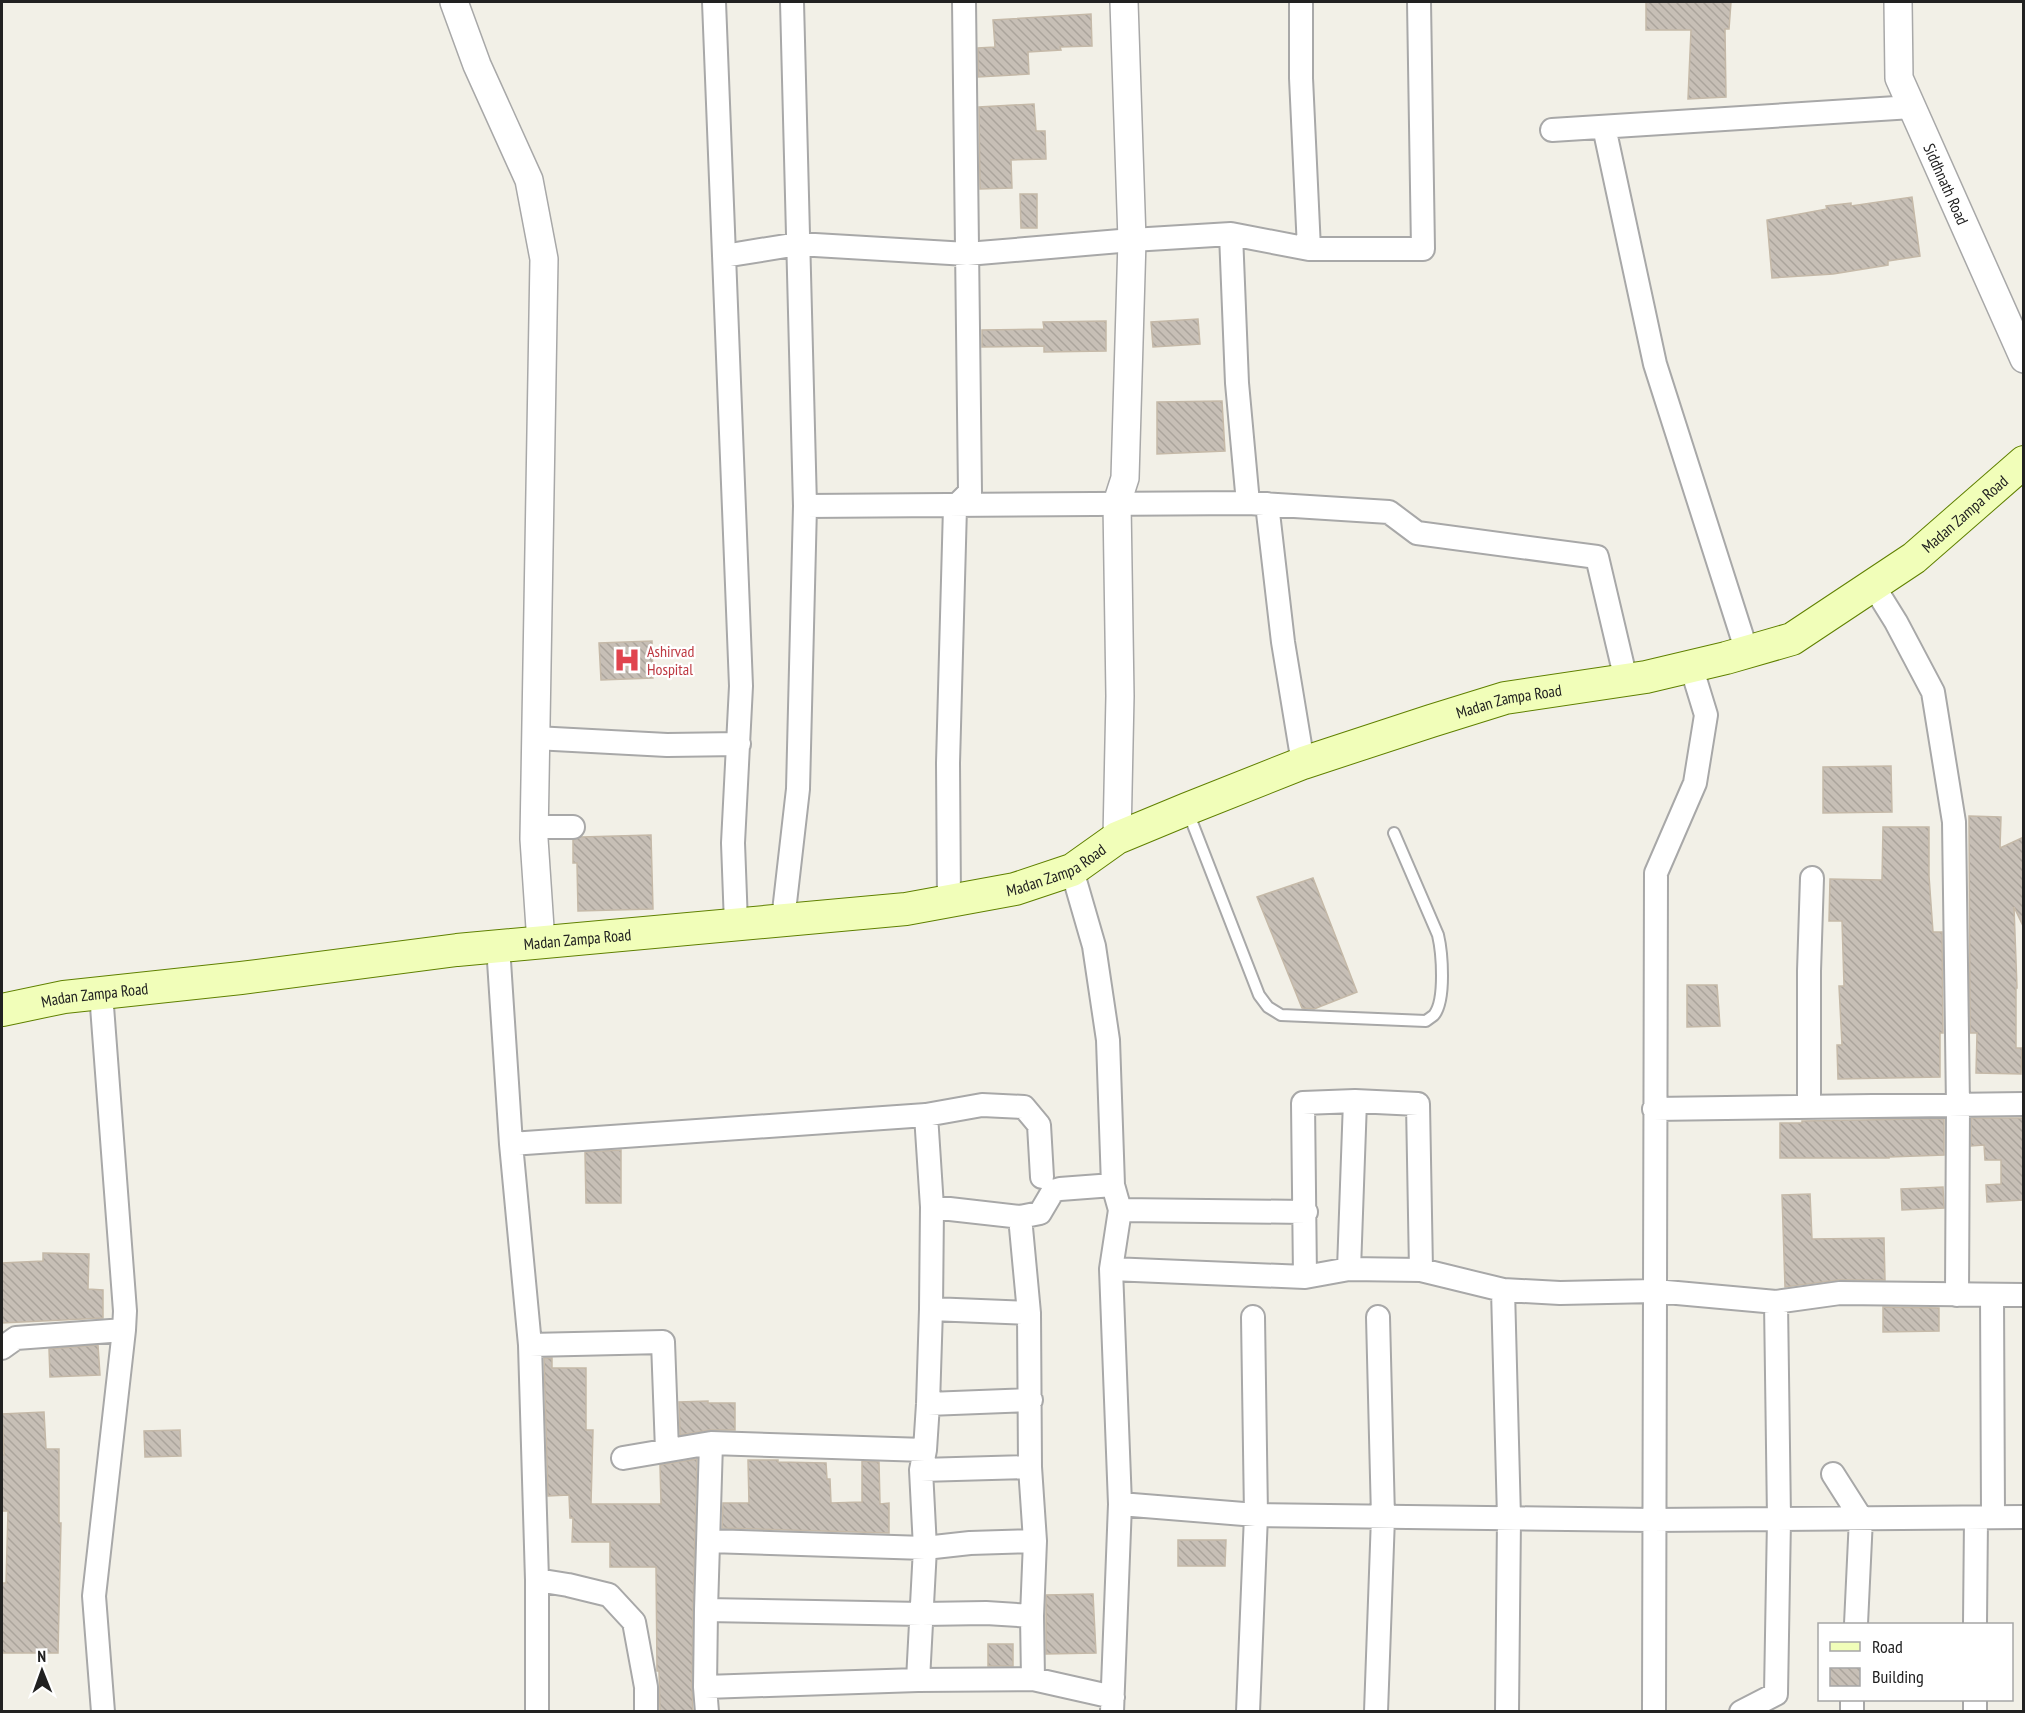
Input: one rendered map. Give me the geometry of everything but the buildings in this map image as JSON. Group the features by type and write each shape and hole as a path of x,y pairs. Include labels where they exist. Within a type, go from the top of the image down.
{"main road":[{"name":"Madan Zampa Road","path":"2,1010 64,997 498,946 906,909 1015,889 1072,870 1117,838 1303,763 1505,698 1646,677 1792,639 1914,558 2024,462"}],"street":[{"path":"453,2 477,65 529,180 544,259 534,827 541,943"},
{"path":"714,2 741,686 733,843 736,924"},
{"path":"783,920 798,789 805,506 792,2"},
{"path":"949,901 948,763 955,507 970,492 964,2"},
{"path":"1117,838 1120,696 1117,503 1125,478 1132,240 1124,2"},
{"path":"1301,2 1301,78 1309,249"},
{"path":"724,256 798,244 967,254 1231,234 1309,249 1423,249 1419,2"},
{"name":"Siddhnath Road","path":"1898,2 1899,78 2024,359"},
{"path":"1552,130 1912,107"},
{"path":"1604,127 1655,364 1747,652"},
{"path":"1231,234 1237,383 1303,763"},
{"path":"805,506 1258,504 1389,512 1417,533 1597,557 1626,680"},
{"path":"1873,585 1896,622 1933,692 1954,822 1958,1106 1957,1295"},
{"path":"1654,1712 1656,873 1695,783 1706,715 1691,666"},
{"path":"536,738 667,746 739,744"},
{"path":"534,827 573,826"},
{"path":"705,1687 918,1680 1033,1679 1113,1704 1120,1504 1111,1269 1120,1210 1113,1185 1108,1040 1094,946 1072,870"},
{"path":"1809,1107 1812,878"},
{"path":"498,946 511,1144 530,1344 537,1580 537,1712"},
{"path":"101,993 125,1311 94,1596 103,1712"},
{"path":"1349,1269 1355,1101"},
{"path":"1305,1277 1303,1102 1355,1101 1419,1104 1421,1270"},
{"path":"1654,1109 2024,1104"},
{"path":"511,1144 926,1115 982,1106 1024,1107 1039,1125 1042,1177"},
{"path":"918,1680 925,1548 923,1460 928,1404 931,1309 932,1207 926,1115"},
{"path":"932,1207 1020,1217 1040,1213 1053,1191 1113,1185"},
{"path":"1120,1210 1305,1212"},
{"path":"1020,1217 1029,1313 1030,1467 1035,1541 1032,1616 1033,1679"},
{"path":"1111,1269 1305,1277 1349,1269 1421,1270 1503,1290 1560,1293 1655,1291 1776,1302 1840,1293 2024,1295"},
{"path":"1503,1290 1509,1518 1507,1712"},
{"path":"1976,1623 1985,1518 1992,1295"},
{"path":"1740,1712 1776,1694 1779,1520 1776,1302"},
{"path":"931,1309 1029,1313"},
{"path":"1248,1712 1256,1515 1253,1317"},
{"path":"1376,1712 1383,1517 1378,1317"},
{"path":"2,1348 16,1338 124,1330"},
{"path":"530,1344 663,1342 667,1449"},
{"path":"928,1404 1030,1400"},
{"path":"623,1458 711,1443 1030,1467"},
{"path":"707,1712 706,1610 711,1443"},
{"path":"1833,1474 1861,1519 1856,1623"},
{"path":"1120,1504 1256,1515 1383,1517 1653,1520 2024,1517"},
{"path":"709,1541 925,1548 1035,1541"},
{"path":"537,1580 609,1595 634,1622 646,1687 646,1712"},
{"path":"706,1610 986,1613 1032,1616"}],"lane":[{"path":"1187,809 1259,995 1268,1007 1281,1015 1426,1021 1433,1016 1439,1004 1442,952 1438,935 1394,833"}],"place":[{"name":"Ashirvad Hospital","path":"627,660"}]}
